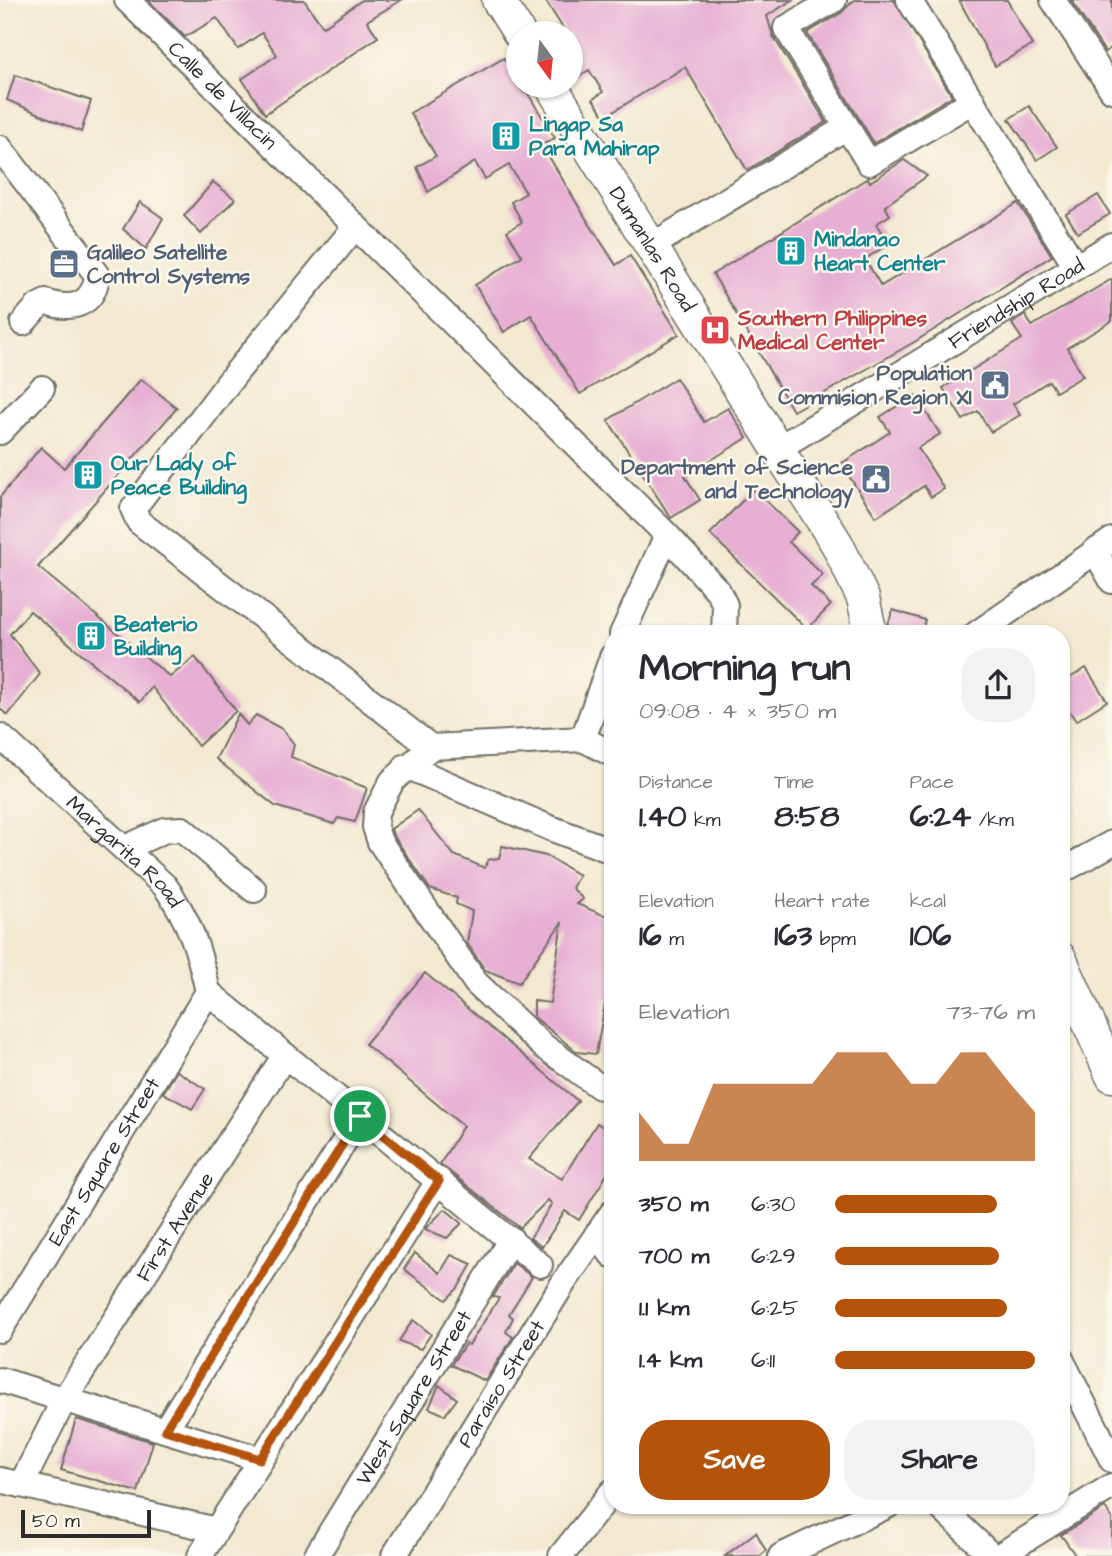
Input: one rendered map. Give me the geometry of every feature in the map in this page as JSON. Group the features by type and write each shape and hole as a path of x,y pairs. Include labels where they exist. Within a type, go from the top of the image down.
{"main road":[{"path":"503,2 513,21"},
{"name":"Dumanlas Road","path":"558,98 851,571 863,597 869,625"},
{"path":"1070,980 1112,1076"}],"street":[{"name":"Calle de Villacin","path":"127,0 667,535 718,591 725,605 724,625"},
{"path":"834,0 786,28 869,163 972,101"},
{"path":"909,0 1076,267"},
{"path":"1053,0 1112,90"},
{"path":"651,246 847,127"},
{"path":"0,148 97,275 96,284 77,306 65,309 46,302 38,306 23,323"},
{"path":"355,227 227,384 133,509 139,522 431,747"},
{"name":"Friendship Road","path":"777,449 1112,246"},
{"path":"0,432 41,388"},
{"path":"626,625 667,535"},
{"path":"988,625 1104,545 1112,581"},
{"path":"583,738 604,679"},
{"name":"Margarita Road","path":"0,736 165,886 185,913 200,954 208,992"},
{"path":"604,750 583,738 431,747 406,766 387,792 376,812 375,827 380,842 479,979 542,1045 604,1086"},
{"path":"406,766 550,828 604,847"},
{"path":"125,848 166,830 183,829 254,890"},
{"path":"1070,866 1112,843"},
{"path":"208,992 540,1265"},
{"name":"East Square Street","path":"0,1330 208,992"},
{"name":"First Avenue","path":"11,1482 285,1055"},
{"path":"165,1430 360,1116"},
{"path":"200,1556 439,1181"},
{"name":"Paraiso Street","path":"394,1556 604,1224"},
{"path":"597,1234 604,1244"},
{"name":"West Square Street","path":"316,1556 511,1239"},
{"path":"1070,1377 1112,1460"},
{"path":"0,1380 260,1459"},
{"path":"11,1482 216,1530"},
{"path":"1070,1512 1112,1486"},
{"path":"561,1556 604,1503"},
{"path":"781,1556 870,1514"},
{"path":"948,1514 992,1556"},
{"path":"999,1556 1067,1514"}],"building":[{"path":"148,0 304,0 323,27 362,0 401,0 367,21 378,37 265,114 242,79 277,55 262,33 238,49 217,18 185,37"},
{"path":"545,0 792,0 767,16 773,36 826,122 747,170 685,67 605,117 593,99 603,92 589,70 583,74 583,21 558,21"},
{"path":"854,0 894,0 952,96 874,143 807,33 841,13"},
{"path":"959,0 1007,0 1032,45 995,66"},
{"path":"1071,0 1112,0 1112,47 1105,52"},
{"path":"504,58 506,98 531,98 555,138 542,145 585,217 616,265 630,256 679,334 580,394 531,315 504,332 475,285 522,256 507,231 522,222 511,202 526,193 509,165 485,179 475,162 428,192 417,167 436,156 410,113"},
{"path":"15,75 91,101 81,132 7,100"},
{"path":"1029,106 1057,147 1037,160 1009,119"},
{"path":"904,160 927,176 885,206 890,215 876,224 889,244 865,259 881,286 1018,203 1052,256 916,341 793,411 713,274 868,178 870,182"},
{"path":"213,182 235,199 201,234 184,216"},
{"path":"1098,195 1110,214 1078,233 1066,214"},
{"path":"140,202 163,218 146,249 123,229"},
{"path":"1112,279 1112,321 1067,348 1083,376 1056,392 1049,381 1013,404 1020,415 991,432 978,411 963,420 943,388 1022,339 1012,324 1017,320 1025,315 1032,326"},
{"path":"676,378 704,422 728,408 747,438 685,476 700,500 671,518 608,420"},
{"path":"141,379 177,408 38,567 170,677 195,657 236,711 198,746 152,687 140,702 30,611 10,634 40,674 8,715 0,709 0,497 41,447 64,468"},
{"path":"915,395 940,434 918,448 944,489 931,497 924,486 876,517 841,464 890,432 880,417"},
{"path":"754,489 798,532 789,542 823,575 811,586 831,605 811,625 803,625 710,534"},
{"path":"893,610 925,620 924,625 888,624"},
{"path":"1086,668 1107,701 1076,721 1070,712 1070,678"},
{"path":"238,714 247,725 256,715 282,729 294,744 291,757 367,788 355,822 338,818 334,824 275,806 216,759"},
{"path":"418,810 454,855 485,868 488,860 499,858 502,846 546,856 579,875 572,888 583,899 577,904 604,915 604,1009 596,1054 577,1052 534,1017 534,1001 550,1003 562,922 519,983 485,970 467,943 472,911 456,904 457,898 430,889 391,829"},
{"path":"425,973 578,1101 529,1159 562,1179 597,1123 604,1128 604,1179 579,1220 565,1211 542,1247 530,1238 552,1204 548,1200 520,1228 440,1164 463,1126 365,1044"},
{"path":"177,1071 205,1089 192,1109 163,1093"},
{"path":"445,1209 462,1223 447,1238 425,1229"},
{"path":"415,1253 440,1273 451,1255 472,1264 458,1288 446,1300 404,1269"},
{"path":"514,1263 532,1277 509,1314 513,1318 506,1332 513,1337 485,1381 451,1365 466,1343 469,1345 499,1298 493,1297"},
{"path":"413,1320 431,1334 421,1349 399,1341"},
{"path":"439,1385 457,1399 445,1415 429,1408"},
{"path":"76,1419 153,1442 138,1492 61,1470"},
{"path":"1105,1508 1112,1518 1112,1556 1076,1556 1061,1535"},
{"path":"756,1532 766,1551 760,1556 725,1556"}],"place":[{"name":"Lingap Sa Para Mahirap","path":"506,136"},
{"name":"Mindanao Heart Center","path":"791,251"},
{"name":"Galileo Satellite Control Systems","path":"64,264"},
{"name":"Southern Philippines Medical Center","path":"715,330"},
{"name":"Population Commision Region XI","path":"995,385"},
{"name":"Our Lady of Peace Building","path":"88,475"},
{"name":"Department of Science and Technology","path":"876,479"},
{"name":"Beaterio Building","path":"91,636"}],"route":[{"path":"360,1116 439,1181 260,1459 165,1430 311,1194 360,1116"}]}
